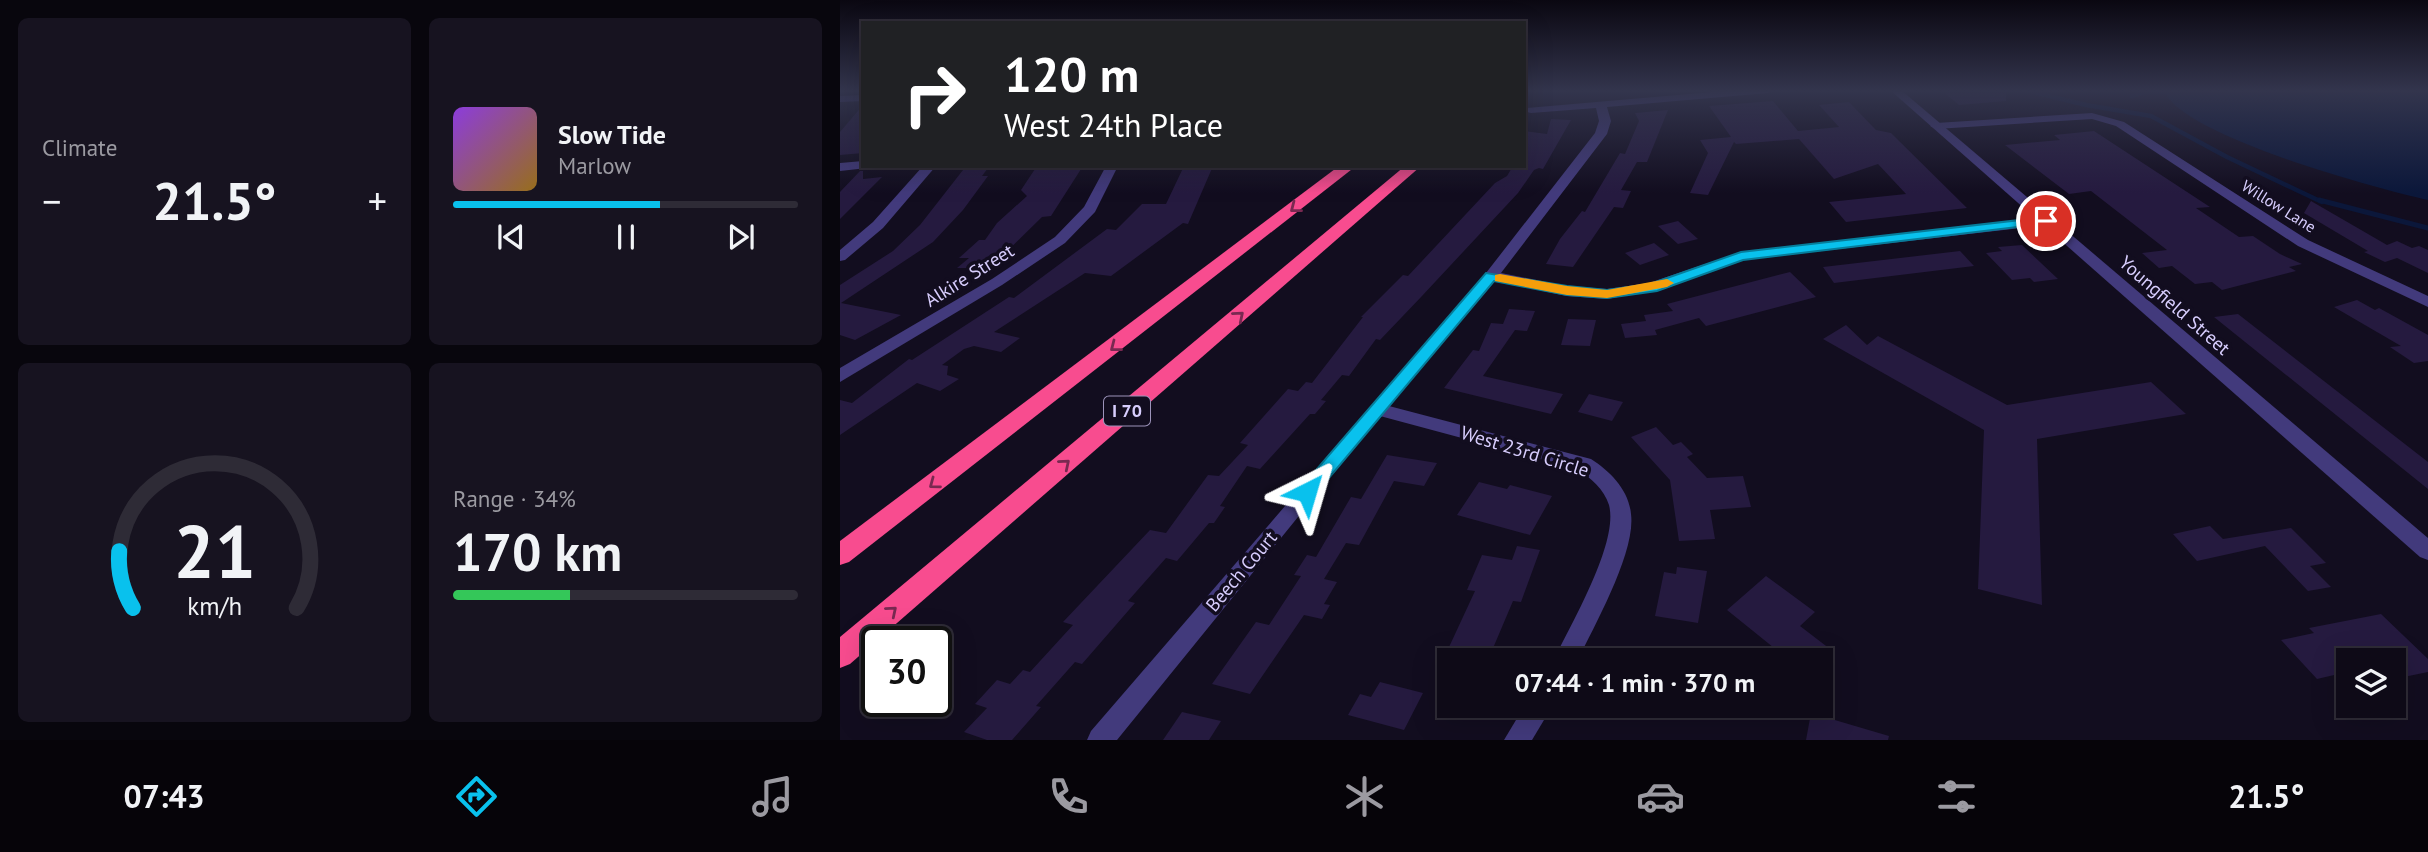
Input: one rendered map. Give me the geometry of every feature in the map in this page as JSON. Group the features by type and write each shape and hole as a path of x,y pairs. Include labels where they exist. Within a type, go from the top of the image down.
{"highway":[{"path":"840,555 1346,168"},
{"name":"I 70","path":"840,655 1411,168"}],"street":[{"name":"Beech Court","path":"1100,740 1376,409 1491,276 1601,134 1604,125"},
{"name":"Willow Lane","path":"1936,126 1959,125"},
{"name":"Willow Lane","path":"2121,125 2303,243 2428,302"},
{"name":"Youngfield Street","path":"1936,126 2428,551"},
{"path":"840,167 861,165"},
{"path":"840,257 878,225 928,168"},
{"name":"Alkire Street","path":"840,376 1048,249 1080,222 1102,188 1111,168"},
{"path":"1102,188 1121,187"},
{"path":"1491,276 1567,291 1607,294 1652,288 1741,256 2046,221"},
{"name":"West 23rd Circle","path":"1376,409 1584,464 1598,473 1614,490 1622,515 1620,538 1571,648"},
{"path":"1517,740 1531,718"}],"water":[{"path":"2205,125 2428,125 2428,200 2368,185 2284,158"}],"building":[{"path":"846,125 861,125 861,153 840,155 840,132"},
{"path":"1550,125 1568,125 1543,169 1534,170 1518,193 1422,296 1380,340 1376,339 1349,376 1342,375 1321,400 1326,401 1315,414 1310,414 1260,469 1247,466 1220,506 1225,507 1214,523 1209,523 1177,561 1166,558 1128,601 1135,603 1082,664 1075,662 1036,706 1041,707 1012,740 987,740 964,732 987,708 975,704 997,680 1010,684 1023,670 1030,672 1073,625 1063,622 1150,530 1166,533 1208,475 1219,476 1248,445 1240,443 1288,389 1298,391 1306,382 1312,383 1361,317 1403,275 1408,276 1495,183 1507,176 1512,168 1526,168 1526,131 1547,134"},
{"path":"1638,125 1662,125 1647,162 1637,162 1621,190 1631,191 1623,208 1614,207 1573,267 1546,264 1560,239 1582,211 1585,212 1620,153 1625,154"},
{"path":"1722,125 1793,125 1798,131 1839,127 1837,125 1871,125 1876,130 1891,133 1967,208 1846,222 1829,202 1906,194 1878,164 1834,179 1799,139 1734,142 1708,195 1690,193 1708,153 1700,140 1731,137"},
{"path":"2094,131 2210,207 2196,208 2239,237 2253,236 2280,254 2302,264 2289,267 2296,271 2222,290 2212,282 2195,284 2172,266 2159,268 2142,253 2167,250 2091,191 2069,194 2005,145 2060,140 2054,135"},
{"path":"988,168 982,176 988,176 963,210 933,242 841,303 901,315 855,340 840,335 840,285 893,251 920,225 963,170"},
{"path":"1036,168 1082,168 1051,216 1042,217 990,268 957,268 969,258 959,258 979,240 985,240 997,223 1027,196 1021,190"},
{"path":"1183,168 1212,168 1188,224 1183,223 1111,276 1085,273 994,332 1020,338 1001,352 974,346 964,349 942,365 948,366 947,375 959,379 940,391 917,383 840,435 840,400 852,403 909,359 912,360 1009,297 1014,298 1107,229 1116,230 1142,204 1166,204"},
{"path":"863,171 863,179 882,177 840,219 840,192"},
{"path":"2311,201 2387,245 2397,241 2412,248 2419,246 2428,250 2428,273 2397,258 2385,262 2364,252 2368,251 2304,213"},
{"path":"1678,221 1698,239 1678,244 1658,226"},
{"path":"1654,243 1669,255 1640,265 1625,253"},
{"path":"2022,245 2058,279 2034,282 2030,278 2012,280 1986,253 2002,251 1998,247"},
{"path":"1960,251 1974,266 1834,283 1823,267"},
{"path":"1790,272 1816,297 1706,326 1699,318 1655,330 1657,335 1625,338 1621,324 1646,321 1644,315 1673,311 1667,304"},
{"path":"2357,300 2375,310 2379,308 2428,335 2428,361 2414,363 2390,347 2401,346 2334,307"},
{"path":"1509,309 1535,311 1527,331 1515,330 1483,376 1563,394 1551,414 1444,388 1473,350 1479,351 1491,323 1503,324"},
{"path":"2238,314 2428,462 2428,489 2214,317"},
{"path":"1568,319 1596,320 1590,346 1561,345"},
{"path":"1846,325 1867,345 1878,336 2007,405 2151,382 2186,414 2037,439 2042,605 1978,589 1984,430 1823,339"},
{"path":"1589,394 1623,402 1612,421 1578,412"},
{"path":"1656,427 1673,445 1681,442 1693,454 1687,457 1707,478 1743,476 1751,507 1710,510 1715,539 1679,541 1670,480 1631,437"},
{"path":"1387,455 1437,463 1424,486 1394,481 1359,545 1346,543 1324,579 1337,582 1324,604 1330,605 1322,619 1304,615 1250,694 1212,684 1256,622 1269,625 1301,576 1294,575 1307,555 1316,557 1351,497 1361,499"},
{"path":"1479,482 1507,489 1510,485 1552,496 1530,535 1457,515"},
{"path":"2210,526 2223,539 2291,528 2326,563 2310,566 2331,587 2308,591 2265,546 2197,561 2173,534"},
{"path":"1517,546 1540,550 1521,602 1513,601 1493,648 1449,648 1475,591 1467,590 1482,555 1512,560"},
{"path":"1677,567 1707,571 1698,623 1655,616 1664,572 1676,574"},
{"path":"1766,576 1815,612 1800,626 1829,648 1774,648 1727,610"},
{"path":"2381,614 2428,659 2428,672 2406,677 2406,648 2336,648 2336,675 2317,679 2281,640 2314,633 2309,628"},
{"path":"1380,682 1423,693 1404,730 1348,715 1360,694 1371,697"},
{"path":"1182,712 1221,721 1209,740 1163,740"},
{"path":"1810,718 1828,718 1889,736 1888,740 1806,740"}],"waterway":[{"path":"2167,125 2227,157 2322,202"},
{"path":"2319,200 2428,228"}],"slow traffic":[{"path":"1500,278 1567,291 1607,294 1652,288 1667,283"}],"route":[{"path":"1307,492 1491,276 1567,291 1607,294 1652,288 1741,256 2046,221"}]}
